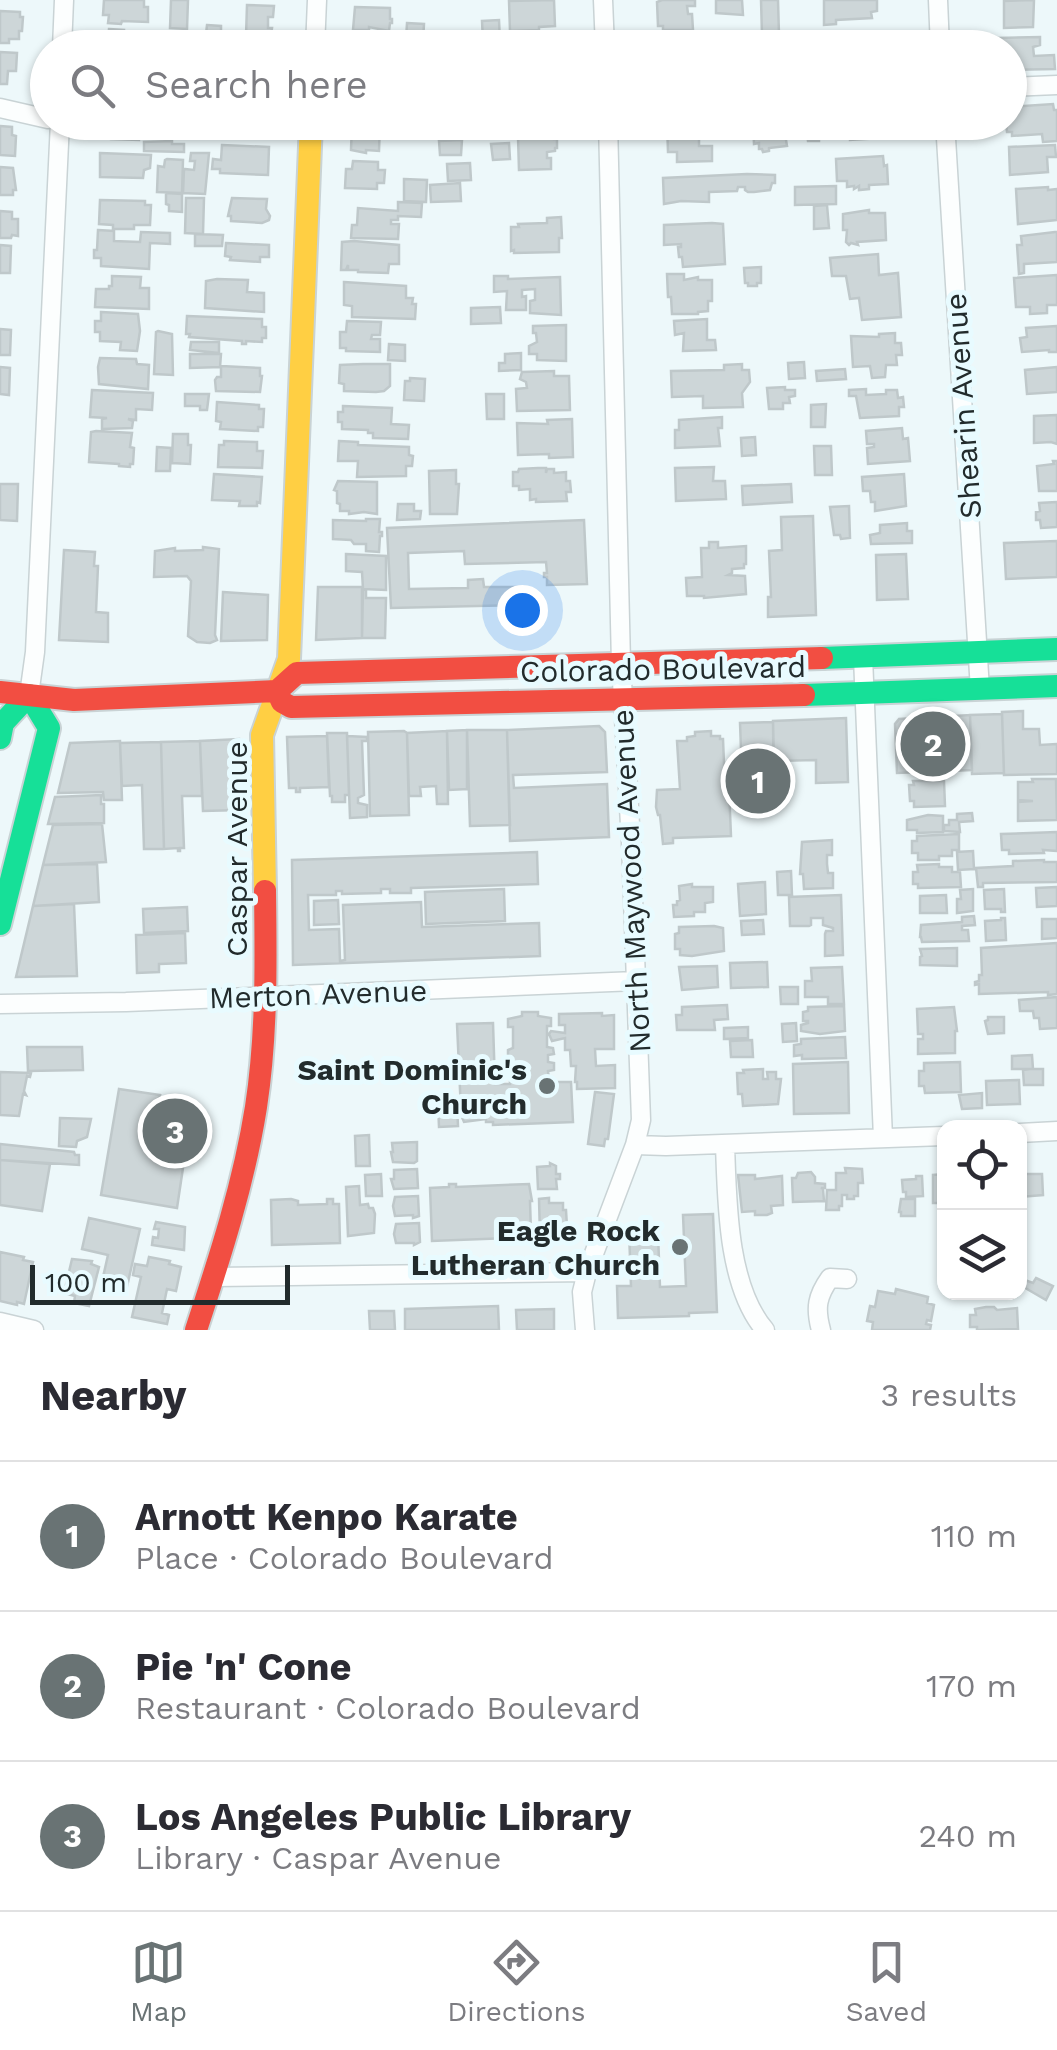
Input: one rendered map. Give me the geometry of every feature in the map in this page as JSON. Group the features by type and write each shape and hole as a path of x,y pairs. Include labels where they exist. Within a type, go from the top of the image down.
{"main road":[{"name":"Caspar Avenue","path":"196,1330 231,1224 256,1107 267,996 262,735 289,659 311,140"},
{"name":"Colorado Boulevard","path":"0,692 74,700 278,692 297,673 1057,649"},
{"name":"Colorado Boulevard","path":"278,692 282,702 291,707 1057,686"},
{"path":"0,738 3,723 29,696 48,728 0,924"}],"street":[{"path":"63,30 64,0"},
{"path":"315,30 316,0"},
{"path":"604,0 605,30"},
{"path":"938,0 939,30"},
{"path":"1027,86 1057,85"},
{"path":"0,108 30,114"},
{"path":"29,696 35,652 59,140"},
{"name":"North Maywood Avenue","path":"585,1330 582,1292 587,1272 641,1120 621,663 608,140"},
{"name":"Shearin Avenue","path":"946,140 980,690"},
{"path":"864,657 884,1138"},
{"name":"Merton Avenue","path":"0,1004 636,981"},
{"path":"1027,1133 1057,1131"},
{"path":"635,1145 937,1136"},
{"path":"724,1144 738,1275 747,1305 765,1330"},
{"path":"214,1277 587,1272"},
{"path":"821,1330 817,1314 820,1292 830,1278 846,1279"},
{"path":"0,1322 34,1330"}],"building":[{"path":"104,0 144,0 148,22 108,23 109,15 103,15"},
{"path":"171,0 188,0 187,29 170,28"},
{"path":"554,0 555,26 510,30 509,1"},
{"path":"695,0 695,6 687,6 693,30 663,30 663,26 658,26 657,2"},
{"path":"716,0 742,0 743,15 716,13"},
{"path":"761,0 778,0 779,30 762,30"},
{"path":"824,0 877,0 877,11 871,12 872,18 836,20 836,24 824,25"},
{"path":"1034,0 1033,27 1004,28 1004,1"},
{"path":"247,5 274,6 273,17 268,17 268,28 272,30 246,30"},
{"path":"355,7 390,8 389,30 353,30"},
{"path":"0,11 20,12 23,17 19,39 0,43"},
{"path":"499,20 499,30 482,30 482,21"},
{"path":"407,23 424,24 424,30 407,30"},
{"path":"207,25 221,26 221,30 206,30"},
{"path":"1027,37 1040,37 1040,45 1033,47 1034,56 1054,55 1055,69 1027,70"},
{"path":"0,52 17,53 16,71 8,71 7,84 0,84"},
{"path":"1053,104 1057,110 1057,141 1043,142 1042,134 1027,135 1027,106"},
{"path":"0,126 12,127 12,135 16,136 15,156 0,155"},
{"path":"351,140 379,140 379,151 351,150"},
{"path":"462,140 461,155 440,155 439,141"},
{"path":"518,140 557,140 555,151 547,152 551,169 519,170"},
{"path":"668,140 699,140 699,146 712,146 712,161 677,162 677,152 668,152"},
{"path":"754,140 786,140 787,146 763,152 759,143 754,144"},
{"path":"144,142 184,144 184,152 144,151"},
{"path":"509,143 510,159 493,160 491,144"},
{"path":"222,145 269,147 268,175 220,173 220,169 212,169 213,159 221,160"},
{"path":"1055,145 1056,157 1047,157 1048,172 1010,175 1009,147"},
{"path":"100,153 151,155 150,168 144,170 143,178 100,177"},
{"path":"191,153 209,153 205,194 183,193 184,169 194,170"},
{"path":"883,156 888,184 859,190 859,186 847,187 847,181 837,181 836,159"},
{"path":"167,159 183,160 182,193 157,192 158,166 164,167"},
{"path":"353,161 378,162 378,170 385,170 384,183 377,183 377,189 345,188 346,169 352,169"},
{"path":"470,163 471,180 448,181 447,164"},
{"path":"0,167 13,168 13,195 0,195"},
{"path":"775,175 775,183 770,190 748,192 745,187 738,187 737,191 709,192 709,202 664,204 663,178"},
{"path":"404,179 427,180 426,202 404,201"},
{"path":"460,183 461,201 431,202 430,185"},
{"path":"836,186 836,204 795,205 795,187"},
{"path":"1016,189 1057,189 1057,220 1018,224"},
{"path":"166,193 182,194 182,212 169,211"},
{"path":"186,198 204,198 203,234 185,233"},
{"path":"232,198 267,199 269,220 231,221 228,216"},
{"path":"100,200 145,201 145,205 151,205 150,225 113,229 113,225 99,224"},
{"path":"398,202 422,203 421,217 398,216 398,220 391,220 391,224 399,224 398,239 351,238 358,208 398,211"},
{"path":"827,205 829,228 814,229 814,206"},
{"path":"869,210 885,213 886,240 849,245 847,230 843,230 843,214"},
{"path":"0,211 12,212 12,219 18,219 18,236 0,238"},
{"path":"561,217 559,252 511,251 511,227 547,223 547,218"},
{"path":"723,224 725,264 683,267 678,247 681,244 664,245 664,225"},
{"path":"98,230 114,231 114,241 140,242 141,232 170,233 170,244 150,243 149,269 101,266 101,258 94,258"},
{"path":"1057,232 1057,262 1024,264 1024,273 1019,274 1017,245 1022,245 1021,236"},
{"path":"195,234 223,235 222,246 195,246"},
{"path":"342,242 399,245 399,264 389,264 388,273 348,270 348,265 341,270"},
{"path":"226,243 269,245 269,257 260,257 260,262 230,260 225,256"},
{"path":"0,245 11,246 10,273 0,273"},
{"path":"878,254 879,275 898,273 901,317 862,320 859,298 850,299 846,276 832,276 830,258"},
{"path":"761,267 761,283 748,286 744,268"},
{"path":"667,274 684,274 684,280 712,280 708,311 672,314"},
{"path":"1057,275 1057,305 1047,305 1047,313 1030,314 1030,307 1016,307 1014,278"},
{"path":"112,276 141,277 140,288 149,288 149,309 95,307 96,289 109,289"},
{"path":"494,276 560,277 561,315 530,313 535,289 522,290 526,310 506,310 507,291 494,292"},
{"path":"248,280 247,292 264,293 264,312 205,308 206,281"},
{"path":"344,282 406,286 406,298 413,298 412,304 416,304 415,319 352,317 352,306 344,305"},
{"path":"500,307 501,323 471,324 471,308"},
{"path":"101,312 138,314 137,351 120,350 121,342 100,341 95,321 101,321"},
{"path":"187,316 262,319 266,338 242,344 189,337"},
{"path":"707,319 707,340 715,340 716,350 683,351 684,333 675,335 674,321"},
{"path":"347,321 381,322 380,335 372,335 371,339 380,339 380,352 340,348 340,332 346,332"},
{"path":"566,325 566,361 537,360 537,354 529,354 529,346 537,342 533,326"},
{"path":"1057,326 1057,352 1022,352 1020,338 1027,337 1026,328"},
{"path":"0,329 11,330 10,355 0,355"},
{"path":"158,331 172,334 173,375 154,374"},
{"path":"895,333 895,343 901,343 902,355 896,355 897,365 886,365 885,377 872,378 870,366 853,367 851,336"},
{"path":"191,342 219,342 219,353 190,350"},
{"path":"389,344 405,345 405,361 388,360"},
{"path":"521,353 521,370 499,371 505,354"},
{"path":"190,354 221,354 220,367 190,368"},
{"path":"100,358 136,359 137,364 149,365 148,389 99,384"},
{"path":"804,362 805,378 789,379 788,363"},
{"path":"390,364 390,386 384,391 344,391 344,384 339,383 340,365"},
{"path":"742,364 742,370 749,370 750,382 742,393 743,407 703,408 703,396 672,397 671,371 724,370 724,365"},
{"path":"221,366 260,368 260,392 216,391 215,380 221,377"},
{"path":"0,367 10,368 9,395 0,394"},
{"path":"1057,367 1057,392 1027,394 1025,370"},
{"path":"845,369 846,379 817,381 816,371"},
{"path":"554,371 554,376 569,376 570,410 517,411 516,389 527,388 520,379 522,372"},
{"path":"425,379 424,401 404,400 405,381"},
{"path":"767,388 795,390 795,396 789,397 790,403 783,403 783,409 769,409"},
{"path":"866,389 866,395 897,390 904,407 899,407 899,416 860,418 856,396 849,396 849,390"},
{"path":"92,390 153,393 152,410 136,409 136,420 128,419 133,421 132,428 102,429 102,419 107,418 90,417"},
{"path":"185,394 209,394 207,410 185,406"},
{"path":"486,394 504,394 504,419 487,419"},
{"path":"217,402 259,405 259,409 264,409 263,427 258,427 258,431 220,429 221,422 216,421"},
{"path":"826,404 825,427 811,427 811,405"},
{"path":"343,406 392,408 391,424 409,425 408,439 373,438 368,430 342,429 338,412 343,412"},
{"path":"1057,415 1057,444 1034,443 1034,416"},
{"path":"722,417 722,428 718,428 720,446 675,448 679,420"},
{"path":"572,419 573,457 518,455 517,423 548,424 547,420"},
{"path":"902,428 903,439 908,438 910,461 868,464 867,448 874,444 867,444 866,431"},
{"path":"91,432 132,433 133,464 130,467 89,462"},
{"path":"173,434 188,434 190,464 172,463"},
{"path":"755,437 756,455 742,456 741,438"},
{"path":"224,441 257,442 257,451 263,451 262,468 218,467 219,445 224,445"},
{"path":"339,441 409,447 412,466 406,466 406,476 357,477 358,461 338,461"},
{"path":"814,446 831,446 832,475 815,475"},
{"path":"157,447 171,448 170,471 156,471"},
{"path":"1057,461 1057,491 1039,491 1037,466 1054,464"},
{"path":"714,467 713,481 725,481 726,499 676,501 675,468"},
{"path":"546,468 546,473 547,469 566,472 571,492 566,492 567,501 536,502 530,500 530,489 513,486 513,472"},
{"path":"456,470 457,514 430,514 429,471"},
{"path":"214,474 262,477 260,503 239,506 240,501 212,500"},
{"path":"904,474 906,506 875,511 870,491 863,491 862,477"},
{"path":"338,481 377,482 377,514 340,511 334,490"},
{"path":"0,484 18,484 17,521 0,520"},
{"path":"791,484 792,502 743,505 742,486"},
{"path":"1057,502 1057,527 1041,528 1040,520 1036,520 1039,503"},
{"path":"398,504 414,504 414,511 421,511 420,519 397,520"},
{"path":"849,506 850,538 841,539 834,535 830,507"},
{"path":"813,516 816,615 768,617 769,551 782,550 781,517"},
{"path":"380,519 379,552 366,551 366,544 333,539 333,520"},
{"path":"584,520 587,584 547,585 546,562 465,564 464,551 408,553 409,589 468,588 468,580 483,579 484,587 524,587 527,603 391,608 387,528"},
{"path":"907,523 912,543 871,544 870,535 880,533 880,525"},
{"path":"1057,541 1057,577 1006,579 1004,543"},
{"path":"709,542 718,542 718,548 746,546 744,568 732,569 728,575 745,576 746,594 687,596 686,578 702,577 701,548 709,548"},
{"path":"219,549 217,640 210,643 188,636 191,581 187,576 154,577 155,551"},
{"path":"64,550 95,552 96,612 108,613 108,642 59,640"},
{"path":"346,554 386,556 386,590 363,589 362,572 346,571"},
{"path":"906,554 908,599 877,600 876,555"},
{"path":"318,587 362,587 362,638 316,640"},
{"path":"363,589 366,598 386,598 385,638 362,638"},
{"path":"223,592 268,595 267,640 221,641"},
{"path":"1023,711 1023,729 1039,729 1040,745 1057,744 1057,774 1004,775 1002,712"},
{"path":"1002,714 1004,773 972,774 970,715"},
{"path":"970,715 972,770 897,773 895,724 899,719"},
{"path":"846,718 848,782 816,783 816,760 774,761 773,721"},
{"path":"773,722 774,802 743,803 740,723"},
{"path":"599,726 605,732 607,772 513,775 514,788 607,784 609,837 510,841 507,730"},
{"path":"467,730 507,730 510,825 470,826"},
{"path":"467,730 467,789 449,790 447,731"},
{"path":"404,731 409,815 370,816 368,732"},
{"path":"447,731 448,804 437,804 436,786 420,787 421,796 409,796 407,733"},
{"path":"711,731 711,736 723,739 731,836 673,838 673,843 663,844 657,790 680,789 677,741 687,741 695,732"},
{"path":"327,733 347,733 349,795 345,795 345,802 332,802 330,796"},
{"path":"327,736 329,787 300,788 300,792 289,788 287,737"},
{"path":"347,736 367,737 367,741 362,741 364,795 358,803 367,805 367,817 350,818"},
{"path":"239,739 242,810 203,811 200,741"},
{"path":"120,741 122,800 104,800 103,792 58,793 70,743"},
{"path":"200,741 202,796 182,796 184,848 164,849 161,742"},
{"path":"161,742 164,849 144,849 142,785 122,786 120,743"},
{"path":"1032,779 1056,779 1057,820 1018,821 1018,802 1033,801 1018,800 1018,782 1033,782"},
{"path":"913,781 944,781 945,806 914,807 909,785 914,785"},
{"path":"101,795 104,823 48,824 55,797"},
{"path":"972,813 973,821 959,822 960,832 944,831 949,820 957,820 957,814"},
{"path":"943,816 943,832 907,830 907,820"},
{"path":"102,824 106,862 43,865 53,825"},
{"path":"1057,832 1057,851 1009,854 1009,850 1002,850 1001,834"},
{"path":"959,834 959,850 952,850 952,856 918,860 918,853 912,853 912,841 917,841 917,836"},
{"path":"832,840 832,855 827,855 827,864 828,873 833,873 833,888 804,889 800,874 802,842"},
{"path":"973,851 974,869 958,870 957,852"},
{"path":"537,852 538,884 308,895 309,930 339,929 340,961 345,960 343,905 421,902 422,927 539,923 540,956 293,965 292,860"},
{"path":"1057,862 1057,882 983,883 983,887 978,887 976,868"},
{"path":"97,864 99,902 33,906 43,865"},
{"path":"939,864 960,872 961,887 918,888 918,884 913,884 917,865"},
{"path":"791,871 792,895 778,895 777,872"},
{"path":"765,882 766,914 740,916 738,884"},
{"path":"679,886 713,887 713,902 705,903 705,912 674,917 673,905 680,900"},
{"path":"1057,887 1057,906 1037,907 1036,888"},
{"path":"504,889 505,921 426,924 425,892"},
{"path":"973,889 973,911 957,913 960,890"},
{"path":"1004,889 1005,912 985,909 984,890"},
{"path":"841,895 843,955 825,956 825,934 833,928 823,925 823,918 811,918 809,926 790,926 789,897"},
{"path":"946,895 947,913 920,913 920,896"},
{"path":"338,900 339,924 314,925 314,901"},
{"path":"74,904 77,976 16,977 33,906"},
{"path":"187,907 188,931 144,933 143,909"},
{"path":"974,916 975,925 962,926 962,930 968,930 969,941 922,942 921,925 962,922 962,917"},
{"path":"1005,918 1006,940 986,941 985,921"},
{"path":"1042,919 1057,919 1057,938 1042,939"},
{"path":"763,920 764,934 742,935 741,921"},
{"path":"679,927 723,928 724,951 692,956 680,955 680,949 675,949"},
{"path":"185,933 186,963 159,964 159,972 137,973 136,935"},
{"path":"1057,943 1057,994 979,994 979,984 975,982 982,975 981,948"},
{"path":"957,948 957,966 920,965 920,949"},
{"path":"767,962 768,987 731,988 730,963"},
{"path":"717,966 718,987 682,990 679,967"},
{"path":"842,967 844,1004 828,1004 828,997 805,997 805,981 812,981 811,968"},
{"path":"780,987 798,987 798,1004 781,1004"},
{"path":"1057,997 1057,1028 1040,1029 1039,1018 1034,1018 1033,1011 1020,1011 1019,1000"},
{"path":"727,1005 728,1019 714,1020 715,1030 677,1030 676,1015 682,1015 682,1007"},
{"path":"844,1006 845,1031 801,1031 801,1025 808,1023 803,1021 803,1012 808,1007"},
{"path":"954,1007 955,1053 918,1054 918,1039 923,1039 923,1034 918,1034 917,1009"},
{"path":"522,1012 538,1012 538,1016 551,1018 547,1047 553,1048 548,1062 554,1063 554,1070 548,1071 549,1080 571,1082 573,1122 464,1122 457,1024 493,1023 495,1084 510,1084 514,1081 514,1072 509,1071 513,1057 508,1056 508,1050 513,1048 513,1027 508,1027 508,1019 522,1016"},
{"path":"559,1014 614,1015 614,1049 595,1049 596,1066 615,1065 615,1088 577,1089 576,1066 571,1066 565,1038 552,1041 549,1034 565,1033 565,1025 559,1025"},
{"path":"988,1017 1004,1017 1004,1033 988,1034"},
{"path":"796,1023 797,1041 783,1042 782,1024"},
{"path":"748,1027 748,1038 724,1039 724,1028"},
{"path":"845,1037 846,1058 794,1056 794,1045 801,1044 801,1039"},
{"path":"752,1040 753,1057 731,1057 730,1041"},
{"path":"27,1047 82,1047 83,1070 28,1071"},
{"path":"1032,1055 1033,1069 1012,1069 1012,1056"},
{"path":"848,1062 849,1113 794,1114 793,1064"},
{"path":"960,1062 961,1092 925,1093 924,1086 919,1086 919,1071 924,1071 924,1063"},
{"path":"763,1069 763,1079 768,1079 767,1072 776,1072 776,1079 781,1079 778,1104 743,1106 737,1073"},
{"path":"1043,1069 1043,1085 1024,1085 1023,1070"},
{"path":"0,1072 31,1073 27,1076 19,1116 0,1115"},
{"path":"1019,1080 1020,1104 987,1105 986,1081"},
{"path":"119,1089 193,1101 177,1208 101,1195"},
{"path":"595,1092 614,1094 604,1146 588,1144"},
{"path":"982,1093 982,1108 962,1109 959,1095"},
{"path":"438,1104 457,1104 458,1126 439,1127"},
{"path":"60,1118 91,1119 87,1137 77,1141 76,1147 59,1146"},
{"path":"369,1135 370,1166 356,1166 355,1136"},
{"path":"417,1142 417,1161 393,1162 392,1143"},
{"path":"0,1144 74,1152 79,1155 79,1165 0,1160"},
{"path":"0,1160 50,1164 42,1211 0,1205"},
{"path":"550,1163 560,1174 557,1189 538,1189 537,1167"},
{"path":"845,1168 862,1169 863,1183 858,1183 858,1196 847,1199 847,1195 842,1195 839,1210 826,1210 827,1190 836,1190 836,1173 846,1173"},
{"path":"417,1169 418,1188 394,1189 394,1170"},
{"path":"811,1172 815,1183 825,1184 821,1188 824,1201 793,1202 792,1178"},
{"path":"381,1174 382,1196 366,1196 365,1175"},
{"path":"1027,1174 1042,1174 1043,1195 1027,1196"},
{"path":"738,1175 755,1175 755,1179 782,1176 783,1205 771,1206 772,1213 767,1215 742,1212"},
{"path":"933,1175 937,1175 937,1203 933,1203"},
{"path":"922,1176 923,1196 906,1197 902,1180"},
{"path":"449,1184 529,1184 533,1237 432,1241 430,1188"},
{"path":"359,1186 360,1205 368,1204 375,1214 374,1233 348,1236 346,1187"},
{"path":"418,1196 419,1216 395,1216 395,1197"},
{"path":"549,1198 549,1203 563,1203 567,1227 559,1235 540,1236 539,1199"},
{"path":"327,1199 339,1204 340,1243 272,1245 271,1200 298,1201 298,1205 327,1204"},
{"path":"901,1199 915,1199 915,1216 901,1216"},
{"path":"713,1214 717,1312 618,1318 617,1286 631,1286 629,1230 653,1229 653,1233 658,1233 660,1287 686,1286 683,1215"},
{"path":"89,1218 140,1229 126,1291 101,1286 108,1255 82,1249"},
{"path":"156,1222 185,1227 184,1250 152,1245 153,1237 158,1238"},
{"path":"419,1223 420,1242 396,1243 396,1224"},
{"path":"0,1252 33,1262 24,1304 0,1301"},
{"path":"149,1257 181,1267 176,1291 167,1289 162,1313 169,1315 167,1324 132,1317 141,1277 133,1275 135,1264 147,1266"},
{"path":"72,1259 92,1261 99,1267 89,1306 74,1303 75,1296 64,1293"},
{"path":"1036,1278 1053,1286 1046,1300 1027,1289 1027,1281 1033,1283"},
{"path":"896,1289 928,1297 927,1303 934,1305 931,1321 926,1324 931,1325 930,1330 872,1330 873,1322 867,1321 878,1291 895,1294"},
{"path":"498,1306 499,1330 405,1330 405,1309"},
{"path":"1017,1308 1018,1329 970,1327 970,1315 976,1315 975,1309"},
{"path":"554,1309 554,1330 517,1330 516,1310"},
{"path":"369,1311 394,1311 395,1330 370,1330"}],"traffic: fast":[{"path":"822,658 1057,649"},
{"path":"804,695 1057,686"},
{"path":"0,738 3,723 29,695 49,728 0,924"}],"traffic: slow":[{"path":"265,891 262,735 289,659 310,140"}],"traffic: jam":[{"path":"0,692 74,700 277,691 297,673 822,658"},
{"path":"277,691 282,702 291,707 804,695"},
{"path":"196,1330 238,1192 256,1107 264,1026 265,891"}],"place":[{"name":"Pie 'n' Cone","path":"933,744"},
{"name":"Arnott Kenpo Karate","path":"758,781"},
{"name":"Saint Dominic's Church","path":"547,1086"},
{"name":"Los Angeles Public Library","path":"175,1131"},
{"name":"Eagle Rock Lutheran Church","path":"680,1247"}]}
